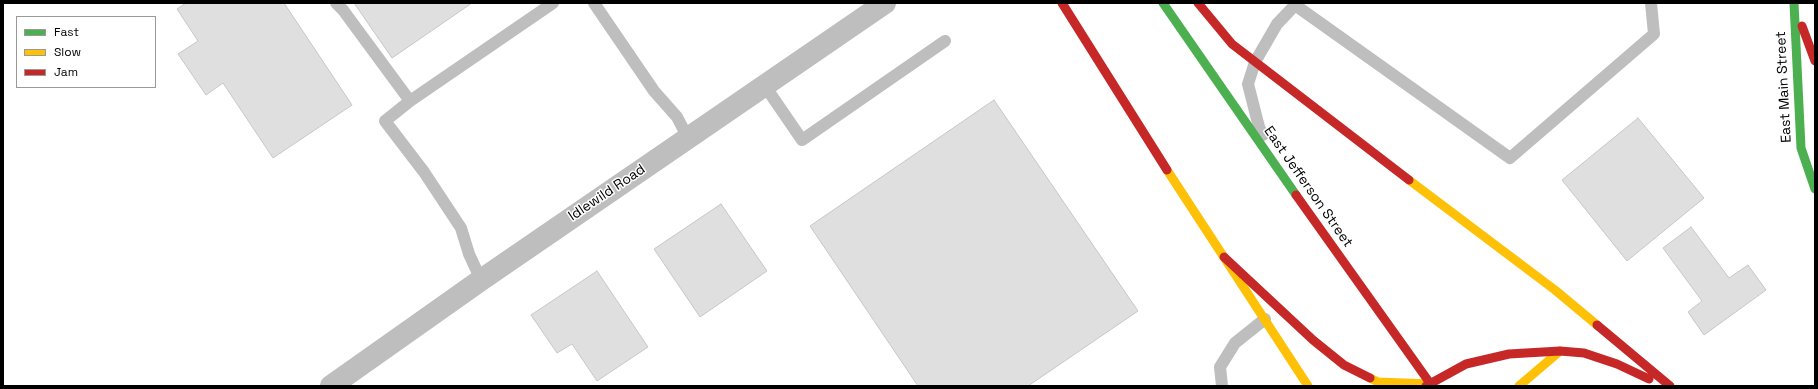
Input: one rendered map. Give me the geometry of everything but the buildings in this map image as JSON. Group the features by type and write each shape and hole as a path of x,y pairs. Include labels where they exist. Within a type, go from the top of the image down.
{"main road":[{"path":"1062,3 1191,208 1308,386"},
{"name":"East Jefferson Street","path":"1163,3 1429,385"},
{"path":"1198,3 1232,44 1335,125 1555,290 1670,386"},
{"name":"East Main Street","path":"1794,4 1815,61"},
{"name":"East Main Street","path":"1794,4 1801,148 1815,190"},
{"path":"1224,257 1314,340 1344,365 1378,382 1429,385 1466,364 1473,362 1509,354 1560,351 1584,353 1617,364 1664,386"},
{"path":"1520,386 1560,351"}],"street":[{"name":"Idlewild Road","path":"331,386 481,280 885,3"}],"lane":[{"path":"336,3 343,10 410,101"},
{"path":"481,280 469,254 461,228 424,172 385,121 410,101 553,3"},
{"path":"594,3 654,91 677,117 688,138"},
{"path":"1281,174 1259,127 1248,84 1256,62 1277,24 1296,4 1510,158 1654,34 1651,3"},
{"path":"765,86 802,140 945,41"},
{"path":"1222,386 1220,367 1235,343 1264,319"}],"traffic: fast":[{"path":"1163,3 1296,195"},
{"path":"1794,3 1801,148 1815,189"}],"traffic: slow":[{"path":"1167,170 1308,386"},
{"path":"1409,180 1555,290 1597,325"},
{"path":"1519,386 1560,351"},
{"path":"1370,378 1378,382 1430,384"}],"traffic: jam":[{"path":"1062,3 1167,170"},
{"path":"1198,3 1232,44 1409,180"},
{"path":"1802,26 1815,61"},
{"path":"1296,195 1432,386"},
{"path":"1224,257 1313,340 1344,365 1370,378"},
{"path":"1597,325 1670,386"},
{"path":"1426,386 1466,364 1509,354 1560,351 1584,353 1617,364 1649,379"}]}
